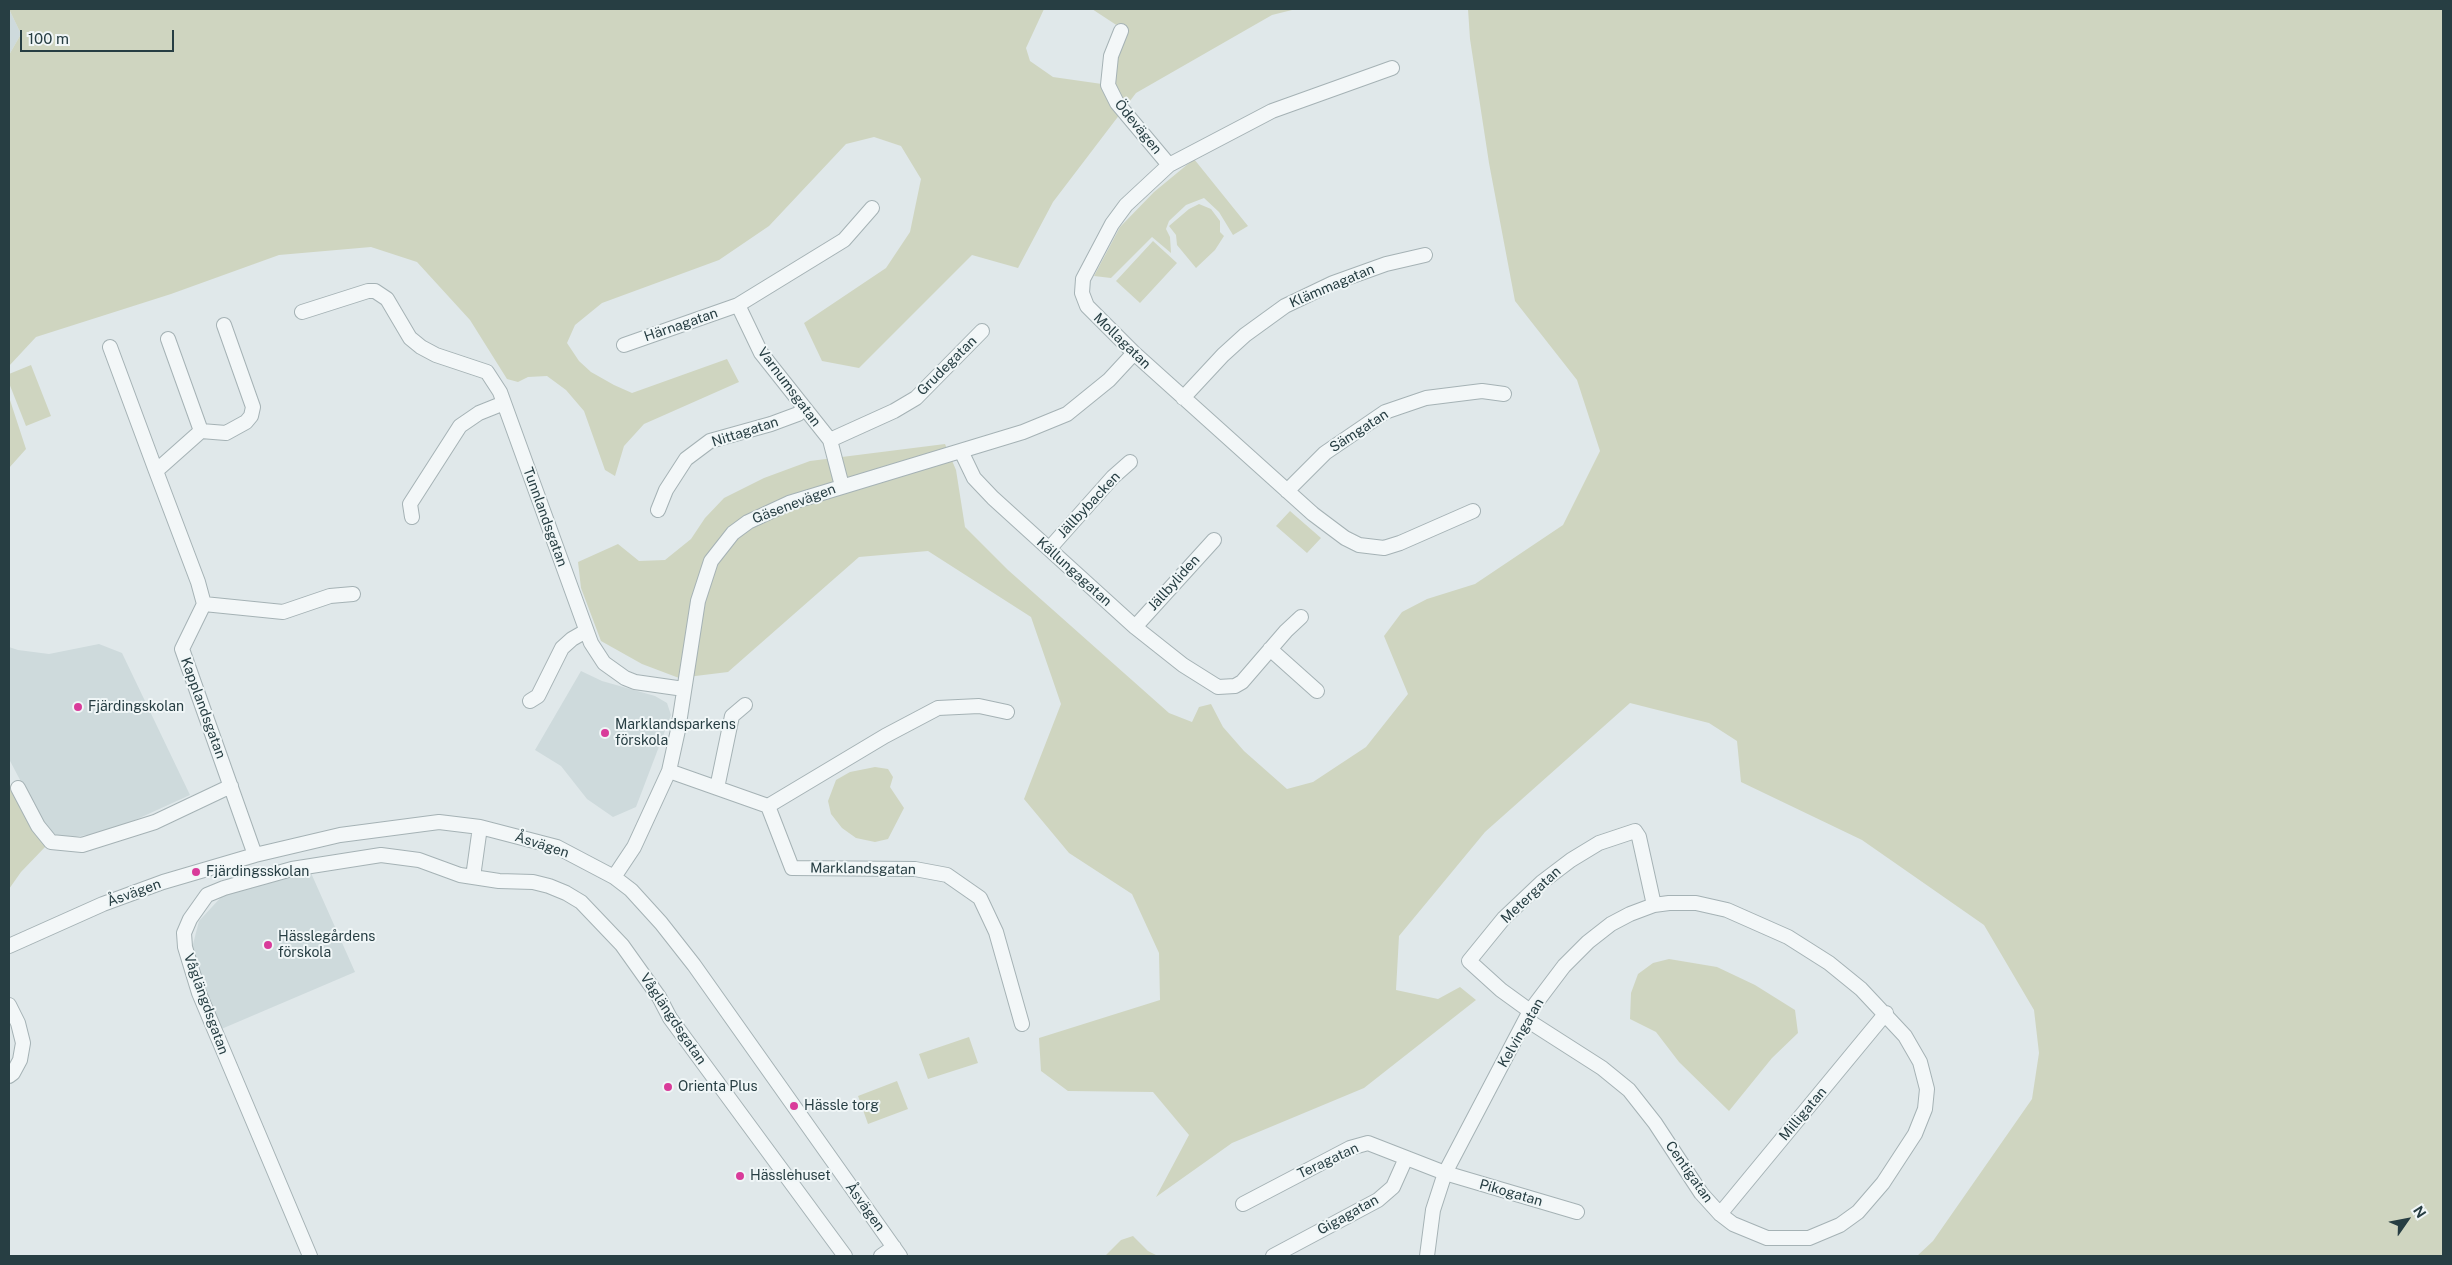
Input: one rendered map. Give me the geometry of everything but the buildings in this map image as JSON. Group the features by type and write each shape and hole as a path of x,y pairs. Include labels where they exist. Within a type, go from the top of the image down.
{"street":[{"name":"Ödevägen","path":"1121,31 1111,56 1108,86 1117,103 1169,165"},
{"name":"Mollagatan","path":"1392,68 1272,111 1169,165 1126,205 1112,224 1083,279 1082,293 1087,306 1134,353 1312,514 1345,538 1372,548 1384,548 1400,543 1473,511"},
{"path":"738,305 844,240 872,208"},
{"name":"Klämmagatan","path":"1183,398 1223,355 1245,335 1285,306 1346,278 1386,264 1425,255"},
{"name":"Tunnlandsgatan","path":"302,312 368,291 375,291 387,299 410,338 436,355 487,372 495,382 504,403 591,643 604,663 625,678 635,682 684,689"},
{"name":"Härnagatan","path":"624,345 738,305"},
{"name":"Varnumsgatan","path":"738,305 761,353 803,409 830,440 842,486"},
{"path":"156,471 201,431 226,433 246,422 251,416 253,407 224,325"},
{"name":"Grudegatan","path":"830,440 894,411 916,398 982,330"},
{"path":"168,339 201,431"},
{"path":"110,347 198,582 204,604 283,612 330,596 353,594"},
{"name":"Gäsenevägen","path":"614,877 634,847 668,771 678,730 698,601 711,561 720,548 740,527 769,511 842,486 1023,432 1067,414 1110,380 1134,353"},
{"name":"Sämgatan","path":"1287,491 1325,453 1385,412 1426,398 1482,391 1504,394"},
{"path":"412,517 410,504 460,426 478,413 504,403"},
{"name":"Nittagatan","path":"658,510 666,490 686,459 710,441 770,424 798,414 803,409"},
{"name":"Källungagatan","path":"961,451 968,467 982,487 1048,549 1135,627 1203,679 1218,688 1235,686 1242,682 1301,617"},
{"name":"Jällbybacken","path":"1048,549 1113,477 1130,462"},
{"name":"Jällbyliden","path":"1135,627 1214,540"},
{"name":"Kapplandsgatan","path":"204,604 182,650 255,855"},
{"path":"530,701 538,696 562,648 572,639 586,631"},
{"path":"1270,649 1317,691"},
{"path":"717,788 732,716 745,705"},
{"path":"668,771 768,806 885,736 938,708 979,706 1007,712"},
{"path":"18,788 38,826 51,842 82,846 155,822 231,786"},
{"name":"Marklandsgatan","path":"768,806 792,868 915,869 947,875 980,898 996,932 1022,1024"},
{"name":"Åsvägen","path":"9,946 140,890 255,855 340,835 395,826 439,822 480,827 557,847 614,877 643,902 680,946 897,1252"},
{"path":"473,877 480,827"},
{"name":"Metergatan","path":"1529,1015 1469,961 1504,918 1542,882 1571,860 1599,843 1635,832 1639,838 1654,905"},
{"name":"Våglängdsgatan","path":"310,1256 199,993 186,948 184,932 190,919 207,896 224,888 292,869 381,855 419,860 446,871 473,877 499,881 533,882 566,892 581,902 610,930 659,997 670,1018 844,1256"},
{"name":"Kelvingatan","path":"1428,1256 1433,1210 1444,1173 1529,1015 1564,966 1588,942 1618,920 1654,905 1669,902 1696,903 1727,910 1788,937 1829,964 1886,1013"},
{"path":"9,1005 18,1023 23,1043 20,1060 14,1072 9,1076"},
{"name":"Milligatan","path":"1720,1214 1886,1013"},
{"name":"Centigatan","path":"1529,1015 1629,1090 1655,1123 1701,1193 1732,1224 1767,1238 1809,1238 1840,1225 1858,1212 1871,1198 1916,1134 1925,1109 1927,1089 1920,1062 1906,1036 1886,1013"},
{"name":"Teragatan","path":"1243,1204 1350,1148 1368,1143 1444,1173"},
{"name":"Gigagatan","path":"1273,1256 1378,1200 1393,1187 1406,1158"},
{"name":"Pikogatan","path":"1444,1173 1577,1212"},
{"path":"881,1256 897,1252"}],"shaded area":[{"path":"9,9 21,34 9,55"},
{"name":"Fjärdingskolan","path":"99,644 122,653 190,795 122,826 97,834 63,838 48,833 9,759 9,647 49,654"},
{"name":"Marklandsparkens förskola","path":"581,671 602,681 655,696 667,703 671,715 636,807 613,817 587,799 561,766 535,750"},
{"name":"Hässlegårdens förskola","path":"311,873 355,972 219,1030 191,952 199,921 224,894"}],"green space":[{"path":"9,9 1044,9 1026,48 1030,61 1053,77 1109,85 1116,55 1127,32 1092,9 1296,9 1272,15 1136,93 1053,202 1018,268 972,255 859,368 822,361 804,323 886,268 910,232 921,179 901,146 874,137 846,144 769,226 719,260 602,303 575,325 567,343 579,361 591,372 632,393 727,359 739,382 644,424 624,446 615,476 605,470 584,411 566,390 547,376 528,377 518,382 507,379 470,320 417,262 371,247 279,255 171,294 36,337 9,366 9,55 21,34"},
{"path":"1468,9 2443,9 2443,1256 1917,1256 1933,1241 2032,1099 2039,1053 2034,1010 1984,925 1862,840 1741,782 1737,741 1709,723 1630,703 1485,832 1399,936 1396,990 1438,999 1460,987 1476,1000 1364,1088 1232,1143 1156,1197 1189,1135 1153,1092 1068,1091 1041,1071 1039,1038 1160,1000 1159,953 1132,894 1069,853 1024,799 1061,704 1031,617 928,551 859,557 728,672 679,678 642,664 601,641 581,588 578,562 618,544 639,561 665,560 691,539 705,518 724,498 764,478 810,461 945,444 956,470 965,527 1008,570 1169,713 1192,722 1199,707 1211,704 1223,727 1244,751 1287,789 1313,782 1366,747 1408,694 1384,636 1402,612 1427,599 1475,584 1563,525 1600,451 1577,380 1515,301 1489,163 1470,39"},
{"path":"1194,159 1248,226 1233,235 1219,212 1204,198 1186,205 1169,221 1166,229 1170,237 1171,253 1152,237 1111,278 1094,276 1120,227 1154,192"},
{"path":"1199,204 1211,209 1220,221 1220,232 1224,236 1215,250 1196,268 1177,245 1176,235 1169,226 1189,209"},
{"path":"1153,241 1177,263 1140,303 1116,281"},
{"path":"31,365 51,416 26,426 9,383 9,374"},
{"path":"9,397 26,449 9,468"},
{"path":"1290,511 1321,538 1307,553 1276,526"},
{"path":"875,767 888,769 893,777 890,787 904,808 888,839 875,842 856,838 842,828 831,814 828,801 836,780 850,772"},
{"path":"9,782 20,808 35,834 46,846 21,872 9,889"},
{"path":"1669,959 1717,967 1755,985 1795,1010 1798,1033 1772,1058 1729,1111 1679,1062 1656,1032 1630,1019 1631,993 1638,974 1653,963"},
{"path":"969,1037 978,1063 928,1079 919,1054"},
{"path":"897,1081 908,1109 868,1124 858,1096"},
{"path":"1133,1236 1148,1251 1158,1256 1105,1256 1121,1240"}],"place":[{"name":"Fjärdingskolan","path":"78,707"},
{"name":"Marklandsparkens förskola","path":"605,733"},
{"name":"Fjärdingsskolan","path":"196,872"},
{"name":"Hässlegårdens förskola","path":"268,945"},
{"name":"Orienta Plus","path":"668,1087"},
{"name":"Hässle torg","path":"794,1106"},
{"name":"Hässlehuset","path":"740,1176"}]}
